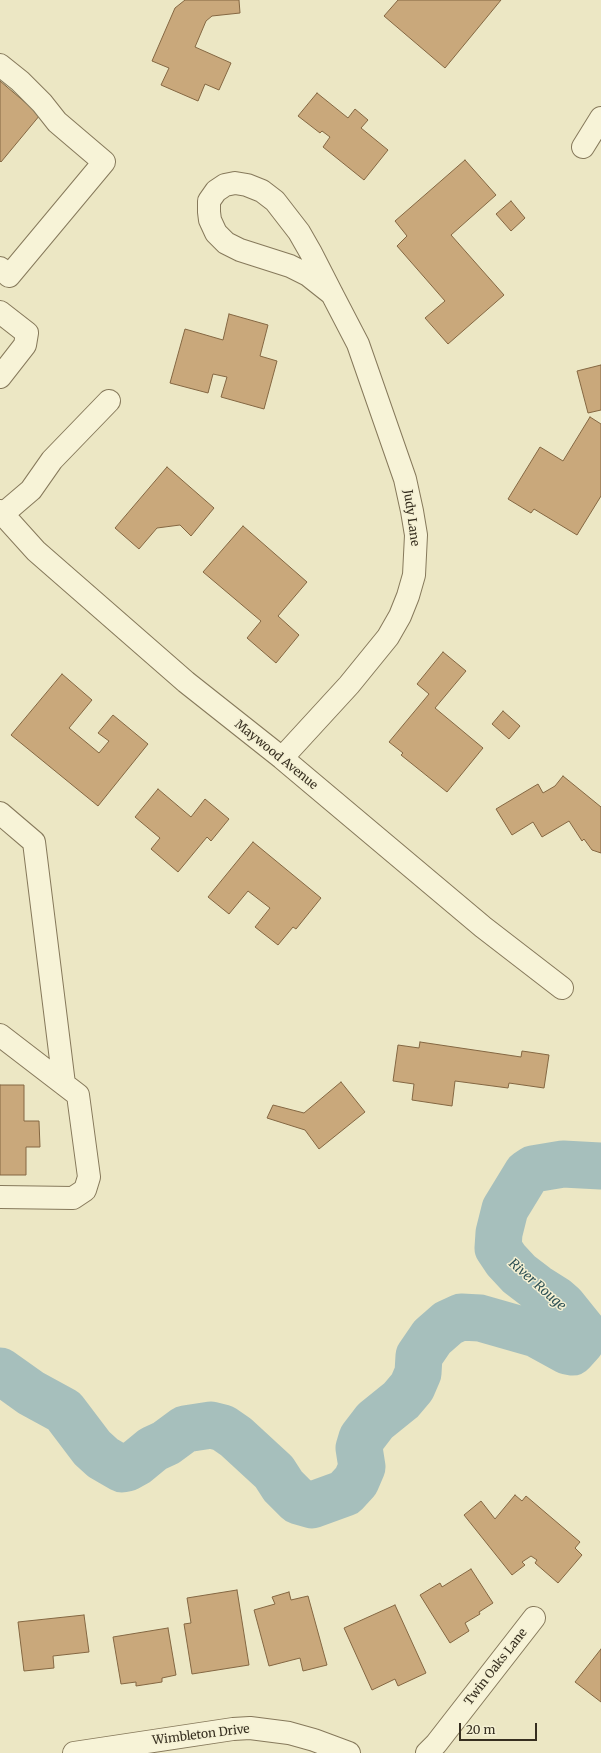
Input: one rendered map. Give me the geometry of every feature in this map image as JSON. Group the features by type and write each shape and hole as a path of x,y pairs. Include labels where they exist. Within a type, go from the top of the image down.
{"street":[{"path":"0,64 42,103 57,122 104,162 9,276 0,268"},
{"path":"584,147 601,118"},
{"name":"Judy Lane","path":"282,758 348,686 388,637 400,616 414,575 416,535 405,479 358,344 332,294 299,232 275,201 262,191 246,184 235,183 225,185 216,192 209,201 210,220 216,232 226,243 240,250 290,266 308,275 332,294"},
{"path":"0,312 27,334 26,345 0,377"},
{"path":"1,513 30,490 52,460 109,401"},
{"name":"Maywood Avenue","path":"1,513 36,551 217,708 282,758 482,927 562,988"},
{"path":"0,813 34,842 64,1084"},
{"path":"0,1035 78,1095 89,1177 85,1190 73,1198 0,1197"},
{"name":"Twin Oaks Lane","path":"427,1753 436,1744 534,1618"},
{"name":"Wimbleton Drive","path":"74,1753 233,1729 250,1728 289,1733 314,1740 349,1753"}],"building":[{"path":"185,0 239,0 240,13 212,16 206,21 195,47 231,63 219,90 205,84 198,101 161,85 169,68 152,61 175,8"},
{"path":"398,0 501,0 445,68 384,16"},
{"path":"0,81 40,115 1,162 0,161"},
{"path":"317,93 348,118 355,109 368,120 361,128 388,150 364,180 323,147 330,137 322,131 320,133 298,116"},
{"path":"465,160 496,195 451,235 504,295 448,344 425,318 445,301 397,246 407,236 395,221"},
{"path":"511,201 525,218 511,231 496,214"},
{"path":"229,314 268,325 260,356 277,361 264,409 221,397 227,377 213,374 208,393 170,383 185,329 223,340"},
{"path":"601,365 601,410 588,413 577,371"},
{"path":"590,417 601,424 601,496 577,535 534,509 531,513 508,499 540,447 563,461"},
{"path":"167,467 214,508 191,536 180,525 157,528 139,549 115,528"},
{"path":"243,526 307,582 278,616 299,635 276,663 247,638 261,621 203,572"},
{"path":"443,652 466,671 435,708 483,748 447,792 401,755 403,753 389,742 429,694 417,684"},
{"path":"62,674 92,700 69,728 99,753 109,741 98,733 113,715 148,744 98,806 11,735"},
{"path":"503,711 520,726 509,739 492,724"},
{"path":"563,776 601,807 601,853 592,850 584,839 582,841 569,821 542,837 533,822 512,835 496,809 538,784 543,793 555,786"},
{"path":"158,789 191,817 205,799 229,819 211,841 207,837 178,872 151,849 160,838 135,817"},
{"path":"253,842 321,898 296,929 293,927 278,945 255,927 270,908 248,891 229,914 208,897"},
{"path":"420,1042 521,1057 522,1051 549,1055 544,1088 509,1083 508,1088 455,1081 452,1106 412,1100 414,1084 393,1081 398,1045 419,1048"},
{"path":"341,1082 365,1112 319,1149 305,1130 267,1118 273,1105 304,1113"},
{"path":"0,1085 24,1085 24,1121 39,1121 40,1147 26,1147 26,1175 0,1175"},
{"path":"515,1495 522,1501 526,1496 580,1542 575,1548 582,1555 558,1583 535,1563 537,1560 531,1556 522,1562 525,1565 512,1575 464,1515 481,1501 495,1519"},
{"path":"471,1569 493,1603 479,1612 480,1614 465,1623 469,1631 450,1643 420,1595 440,1583 442,1587"},
{"path":"237,1590 249,1665 192,1674 184,1624 191,1623 187,1598"},
{"path":"289,1592 291,1600 308,1596 327,1665 303,1671 300,1658 269,1666 254,1610 275,1604 272,1597"},
{"path":"395,1605 426,1673 398,1686 395,1679 372,1690 344,1628"},
{"path":"84,1615 89,1652 53,1656 54,1668 24,1671 18,1622"},
{"path":"168,1628 176,1675 162,1678 162,1682 136,1686 136,1682 121,1684 113,1637"},
{"path":"601,1649 601,1702 575,1682"}],"waterway":[{"name":"River Rouge","path":"0,1371 31,1393 64,1411 92,1448 103,1458 122,1469 136,1463 153,1449 166,1443 185,1429 211,1425 223,1428 236,1437 274,1472 283,1486 298,1501 312,1505 345,1493 356,1481 362,1467 359,1448 362,1438 375,1421 401,1400 412,1387 418,1373 419,1356 432,1337 448,1323 461,1317 480,1318 536,1334 567,1351 572,1352 581,1342 584,1332 563,1306 519,1274 506,1260 498,1248 499,1233 505,1209 527,1173 533,1169 563,1164 601,1166"}]}
